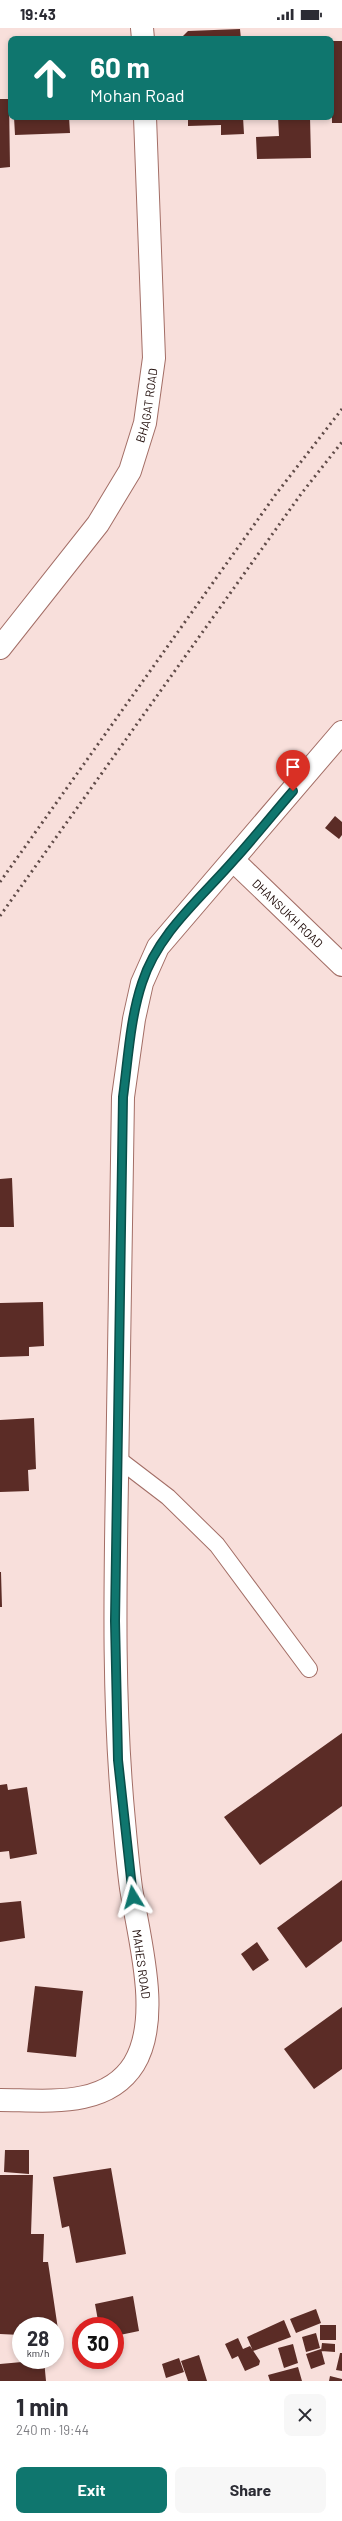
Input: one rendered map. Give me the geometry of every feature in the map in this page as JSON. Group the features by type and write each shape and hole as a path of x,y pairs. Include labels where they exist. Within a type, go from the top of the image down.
{"street":[{"name":"BHAGAT ROAD","path":"0,648 98,524 130,471 145,423 154,358 145,120"},
{"name":"MAHES ROAD","path":"0,2100 65,2100 95,2095 120,2082 134,2064 146,2038 148,2004 130,1884 118,1760 115,1621 123,1097 134,1019 142,983 158,947 188,910 234,861 342,732"},
{"name":"DHANSUKH ROAD","path":"234,861 342,965"}],"lane":[{"path":"118,1458 168,1497 217,1545 309,1669"}],"building":[{"path":"240,29 241,36 183,36 188,31"},
{"path":"334,41 342,41 342,123 332,123 332,120 334,120"},
{"path":"0,99 8,99 10,167 0,168"},
{"path":"14,120 69,120 70,133 15,135"},
{"path":"188,120 243,120 244,134 221,135 221,125 188,126"},
{"path":"278,120 310,120 311,158 257,159 256,137 279,136"},
{"path":"335,816 342,822 342,835 339,839 325,828"},
{"path":"12,1178 14,1227 0,1227 0,1179"},
{"path":"43,1302 44,1346 29,1347 29,1356 0,1357 0,1303"},
{"path":"34,1418 36,1469 28,1470 29,1491 0,1492 0,1420"},
{"path":"1,1572 2,1607 0,1607"},
{"path":"342,1733 342,1806 260,1865 224,1817"},
{"path":"7,1784 8,1790 27,1787 37,1854 10,1859 9,1851 0,1852 0,1785"},
{"path":"342,1880 342,1941 306,1968 277,1928"},
{"path":"21,1901 25,1938 0,1942 0,1903"},
{"path":"257,1942 269,1960 253,1971 241,1954"},
{"path":"35,1986 83,1991 76,2057 27,2052"},
{"path":"342,2007 342,2069 314,2089 284,2049"},
{"path":"5,2150 29,2150 29,2174 4,2172"},
{"path":"111,2168 126,2254 76,2263 69,2226 62,2228 53,2177"},
{"path":"0,2175 33,2175 31,2234 44,2234 43,2262 48,2262 56,2317 12,2317 12,2335 0,2334"},
{"path":"133,2296 139,2331 124,2334 124,2317 97,2317 95,2304"},
{"path":"316,2309 321,2323 296,2333 290,2319"},
{"path":"284,2320 291,2337 253,2351 247,2337"},
{"path":"320,2325 336,2325 336,2340 320,2340"},
{"path":"316,2333 320,2348 306,2352 302,2337"},
{"path":"238,2338 243,2349 250,2346 260,2361 259,2365 245,2371 238,2356 232,2359 225,2344"},
{"path":"322,2343 335,2344 335,2352 321,2351"},
{"path":"293,2344 298,2363 284,2368 278,2348"},
{"path":"321,2349 325,2364 311,2369 306,2354"},
{"path":"340,2353 342,2353 342,2371 336,2370"},
{"path":"199,2355 207,2381 188,2381 181,2361"},
{"path":"179,2358 184,2372 166,2378 162,2364"},
{"path":"12,2363 12,2369 45,2369 46,2381 0,2381 0,2364"},
{"path":"298,2367 302,2381 270,2381 268,2375"},
{"path":"330,2376 342,2379 342,2381 329,2381"}],"railway":[{"path":"0,882 276,494 342,409"},
{"path":"0,916 301,494 342,442"}],"route":[{"path":"133,1897 130,1884 118,1760 115,1621 123,1097 134,1019 142,983 158,947 188,910 234,861 293,791"}]}
